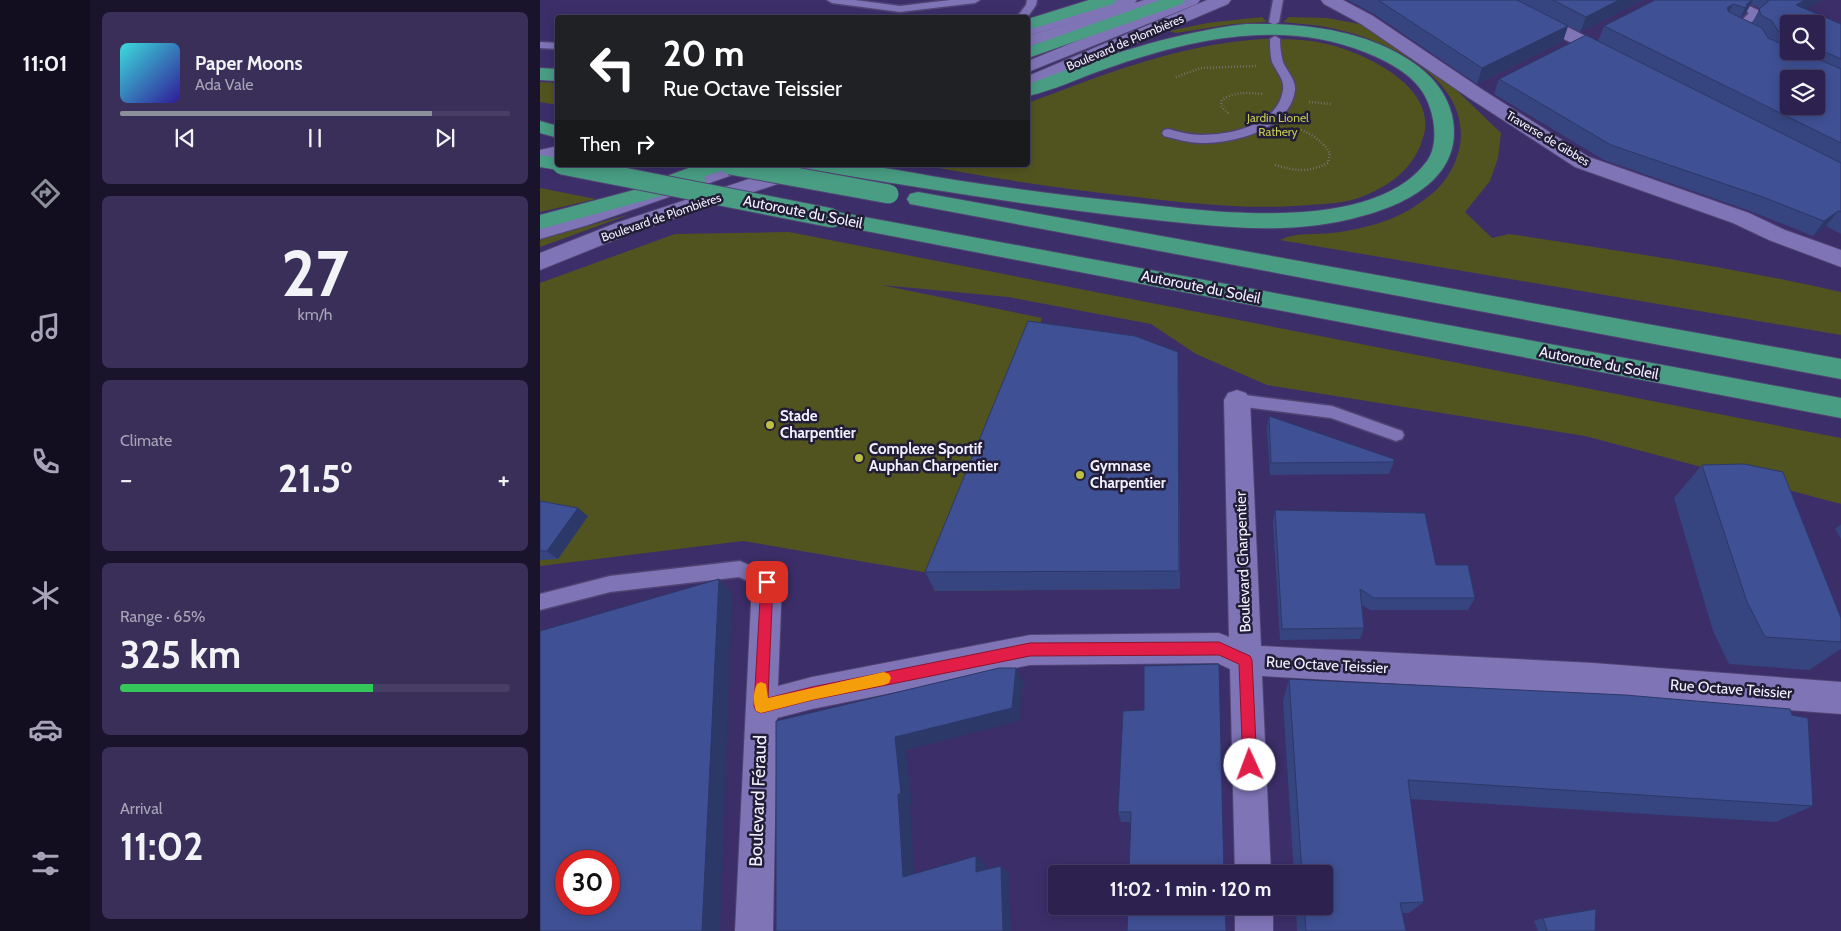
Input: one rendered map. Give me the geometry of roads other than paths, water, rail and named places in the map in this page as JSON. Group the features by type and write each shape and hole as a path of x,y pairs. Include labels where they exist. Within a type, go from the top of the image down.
{"highway":[{"path":"1030,24 1107,0"},
{"path":"1030,52 1176,0"},
{"path":"831,167 1078,204 1167,214 1241,220 1312,219 1347,214 1399,194 1420,180 1432,167 1441,154 1444,138 1444,122 1434,93 1410,69 1379,52 1357,44 1300,32 1244,29 1202,35 1115,60 1030,89"},
{"path":"540,74 555,75"},
{"path":"540,126 555,126"},
{"path":"540,126 555,131"},
{"path":"540,161 555,164"},
{"name":"Autoroute du Soleil","path":"572,167 832,218 1841,408"},
{"path":"614,203 711,167"},
{"path":"741,167 1841,369"},
{"path":"540,222 695,180"}],"street":[{"path":"1030,30 1128,0"},
{"name":"Boulevard de Plombières","path":"1030,41 1162,0"},
{"path":"1030,66 1191,0"},
{"name":"Boulevard de Plombières","path":"1030,82 1222,0"},
{"name":"Traverse de Gibbes","path":"1330,0 1485,90 1582,162 1741,218 1777,235 1841,259"},
{"path":"1501,0 1588,36 1623,62"},
{"path":"1562,49 1588,36"},
{"path":"540,156 555,153"},
{"path":"540,232 734,167"},
{"name":"Boulevard de Plombières","path":"540,262 624,228 806,167"},
{"name":"Boulevard Charpentier","path":"1238,400 1253,865"},
{"name":"Boulevard Féraud","path":"754,931 767,582"},
{"name":"Rue Octave Teissier","path":"761,706 812,693 1030,650 1219,648 1246,660 1592,679 1841,698"},
{"path":"1254,915 1254,931"}],"lane":[{"path":"832,0 900,9 975,0"},
{"path":"1023,15 1031,5 1032,0"},
{"path":"1274,22 1278,0"},
{"path":"1734,1 1754,12 1753,17 1744,23 1746,34"},
{"path":"887,15 900,9"},
{"path":"1733,28 1759,40"},
{"path":"1168,133 1200,139 1229,137 1251,130 1269,120 1282,109 1290,90 1287,79 1279,64 1275,39"},
{"path":"540,45 555,46"},
{"path":"1238,400 1332,412 1396,435"},
{"path":"540,602 610,584 740,568 767,582"}],"place":[{"name":"Stade Charpentier","path":"770,425"},
{"name":"Complexe Sportif Auphan Charpentier","path":"859,458"},
{"name":"Gymnase Charpentier","path":"1080,475"}],"park label":[{"name":"Jardin Lionel Rathery","path":"1278,124"}]}
